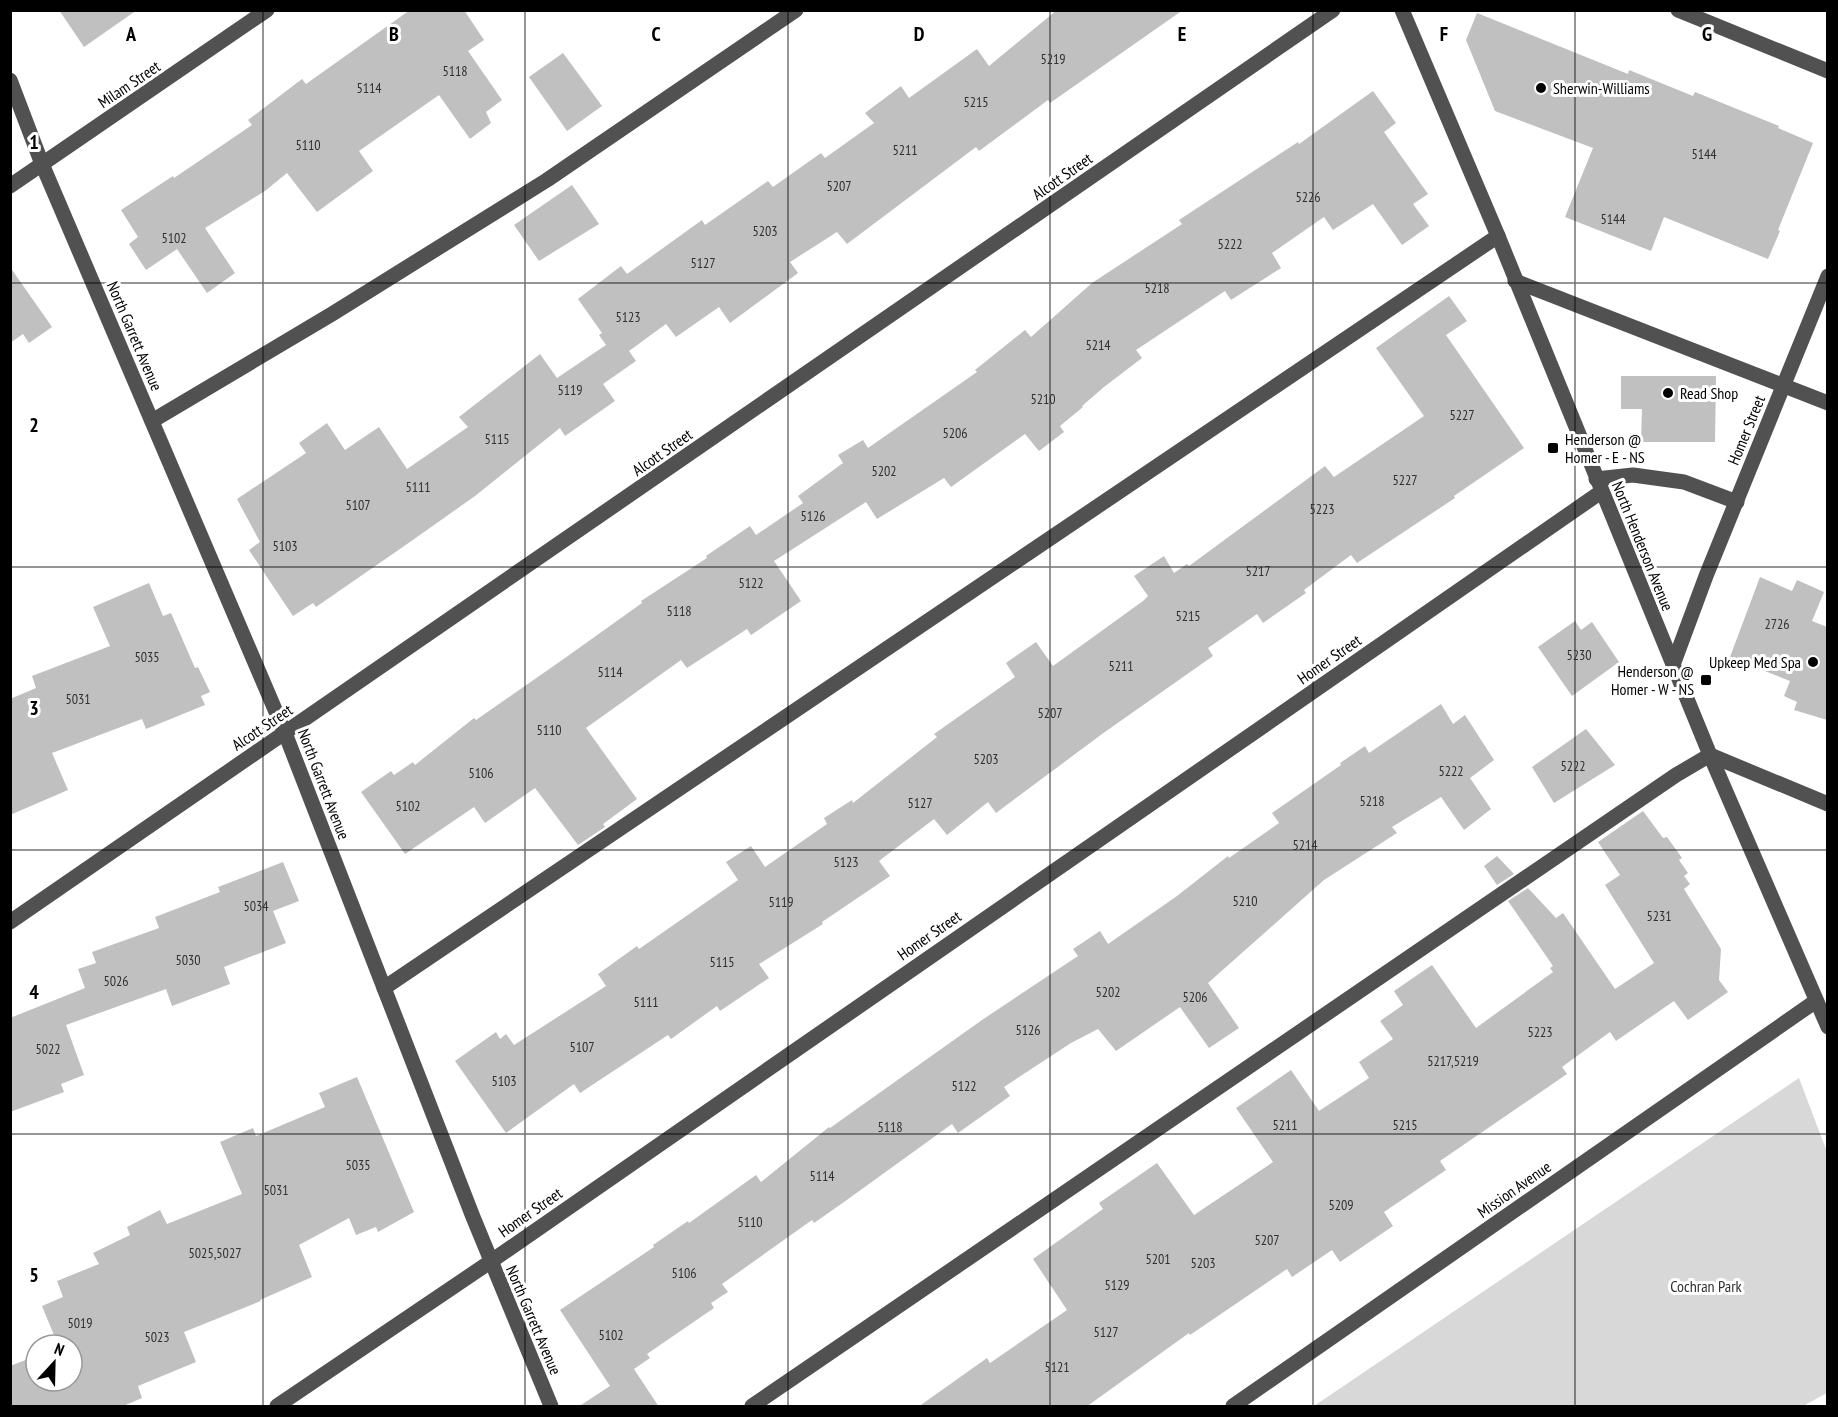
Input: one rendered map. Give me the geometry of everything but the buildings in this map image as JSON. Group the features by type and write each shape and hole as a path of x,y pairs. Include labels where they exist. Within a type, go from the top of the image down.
{"street":[{"name":"Milam Street","path":"10,186 267,10"},
{"path":"152,421 332,314 547,180 796,10"},
{"name":"Alcott Street","path":"10,922 1333,10"},
{"name":"North Henderson Avenue","path":"1402,10 1498,236 1710,755 1827,1027"},
{"path":"1678,10 1827,71"},
{"name":"North Garrett Avenue","path":"10,80 42,164 285,733 490,1262 551,1407"},
{"path":"384,988 1498,236"},
{"name":"Homer Street","path":"1673,665 1706,576 1827,276"},
{"path":"1515,281 1827,403"},
{"path":"1599,486 1634,475 1684,482 1737,502"},
{"name":"Homer Street","path":"277,1407 490,1262 1599,486"},
{"path":"752,1407 1676,775 1710,755 1827,804"},
{"name":"Mission Avenue","path":"1233,1407 1816,1001"}],"green space":[{"name":"Cochran Park","path":"1799,1078 1827,1152 1827,1393 1803,1406 1314,1406"}],"place":[{"name":"Sherwin-Williams","path":"1541,88"},
{"name":"Read Shop","path":"1668,393"},
{"name":"Henderson @ Homer - E - NS","path":"1553,448"},
{"name":"Upkeep Med Spa","path":"1813,662"},
{"name":"Henderson @ Homer - W - NS","path":"1706,680"}]}
